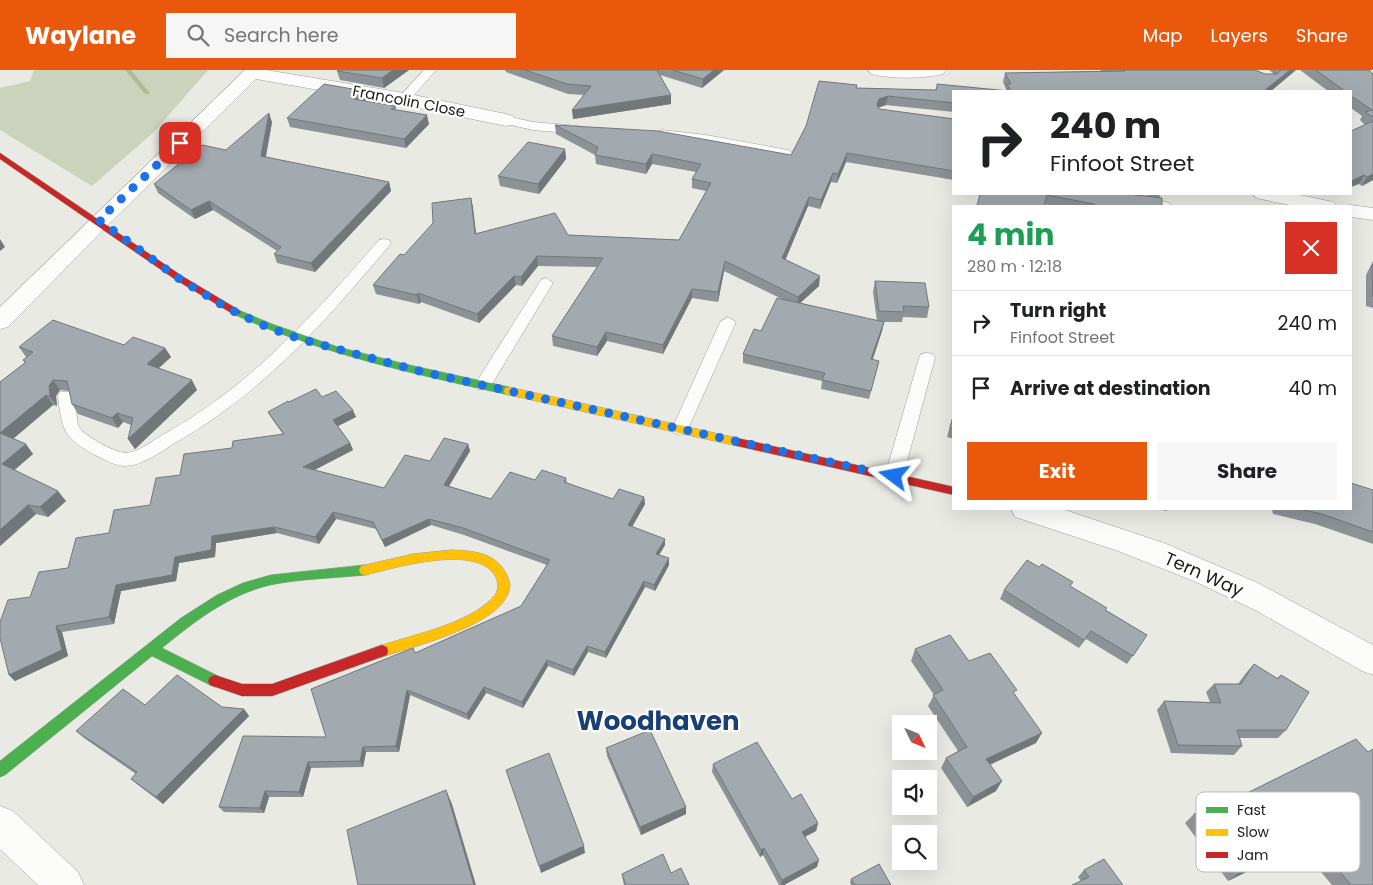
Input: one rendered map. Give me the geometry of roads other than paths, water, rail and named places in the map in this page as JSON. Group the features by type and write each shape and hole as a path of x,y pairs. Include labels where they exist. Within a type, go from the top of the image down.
{"street":[{"path":"877,70 904,72 938,70"},
{"name":"Francolin Close","path":"254,72 404,99 506,120"},
{"path":"0,321 99,220 254,72"},
{"path":"0,155 99,220 178,278 227,308 267,327 300,339 483,386 680,428 952,490"},
{"path":"1268,195 1319,205"},
{"path":"1352,211 1373,214"},
{"name":"Tern Way","path":"1028,510 1078,525 1145,549 1228,583 1322,631 1373,661"},
{"path":"0,770 152,650 176,628 221,599 247,587 275,579 349,573 419,558 450,554 475,556 486,560 503,576 504,588 497,604 481,615 272,690 254,692 234,690 152,650"},
{"path":"0,824 65,885"}],"lane":[{"path":"404,99 430,70"},
{"path":"506,120 533,126 591,130"},
{"path":"649,134 686,136 788,154"},
{"path":"1115,195 1141,199 1161,205"},
{"path":"66,396 74,435 119,459 127,459 187,430 216,413 242,393 300,339 384,243"},
{"path":"483,386 546,283"},
{"path":"680,428 728,322"},
{"path":"894,476 927,358"}],"waterway":[{"path":"128,70 147,93"}],"district":[{"name":"Woodhaven","path":"658,721"}]}
